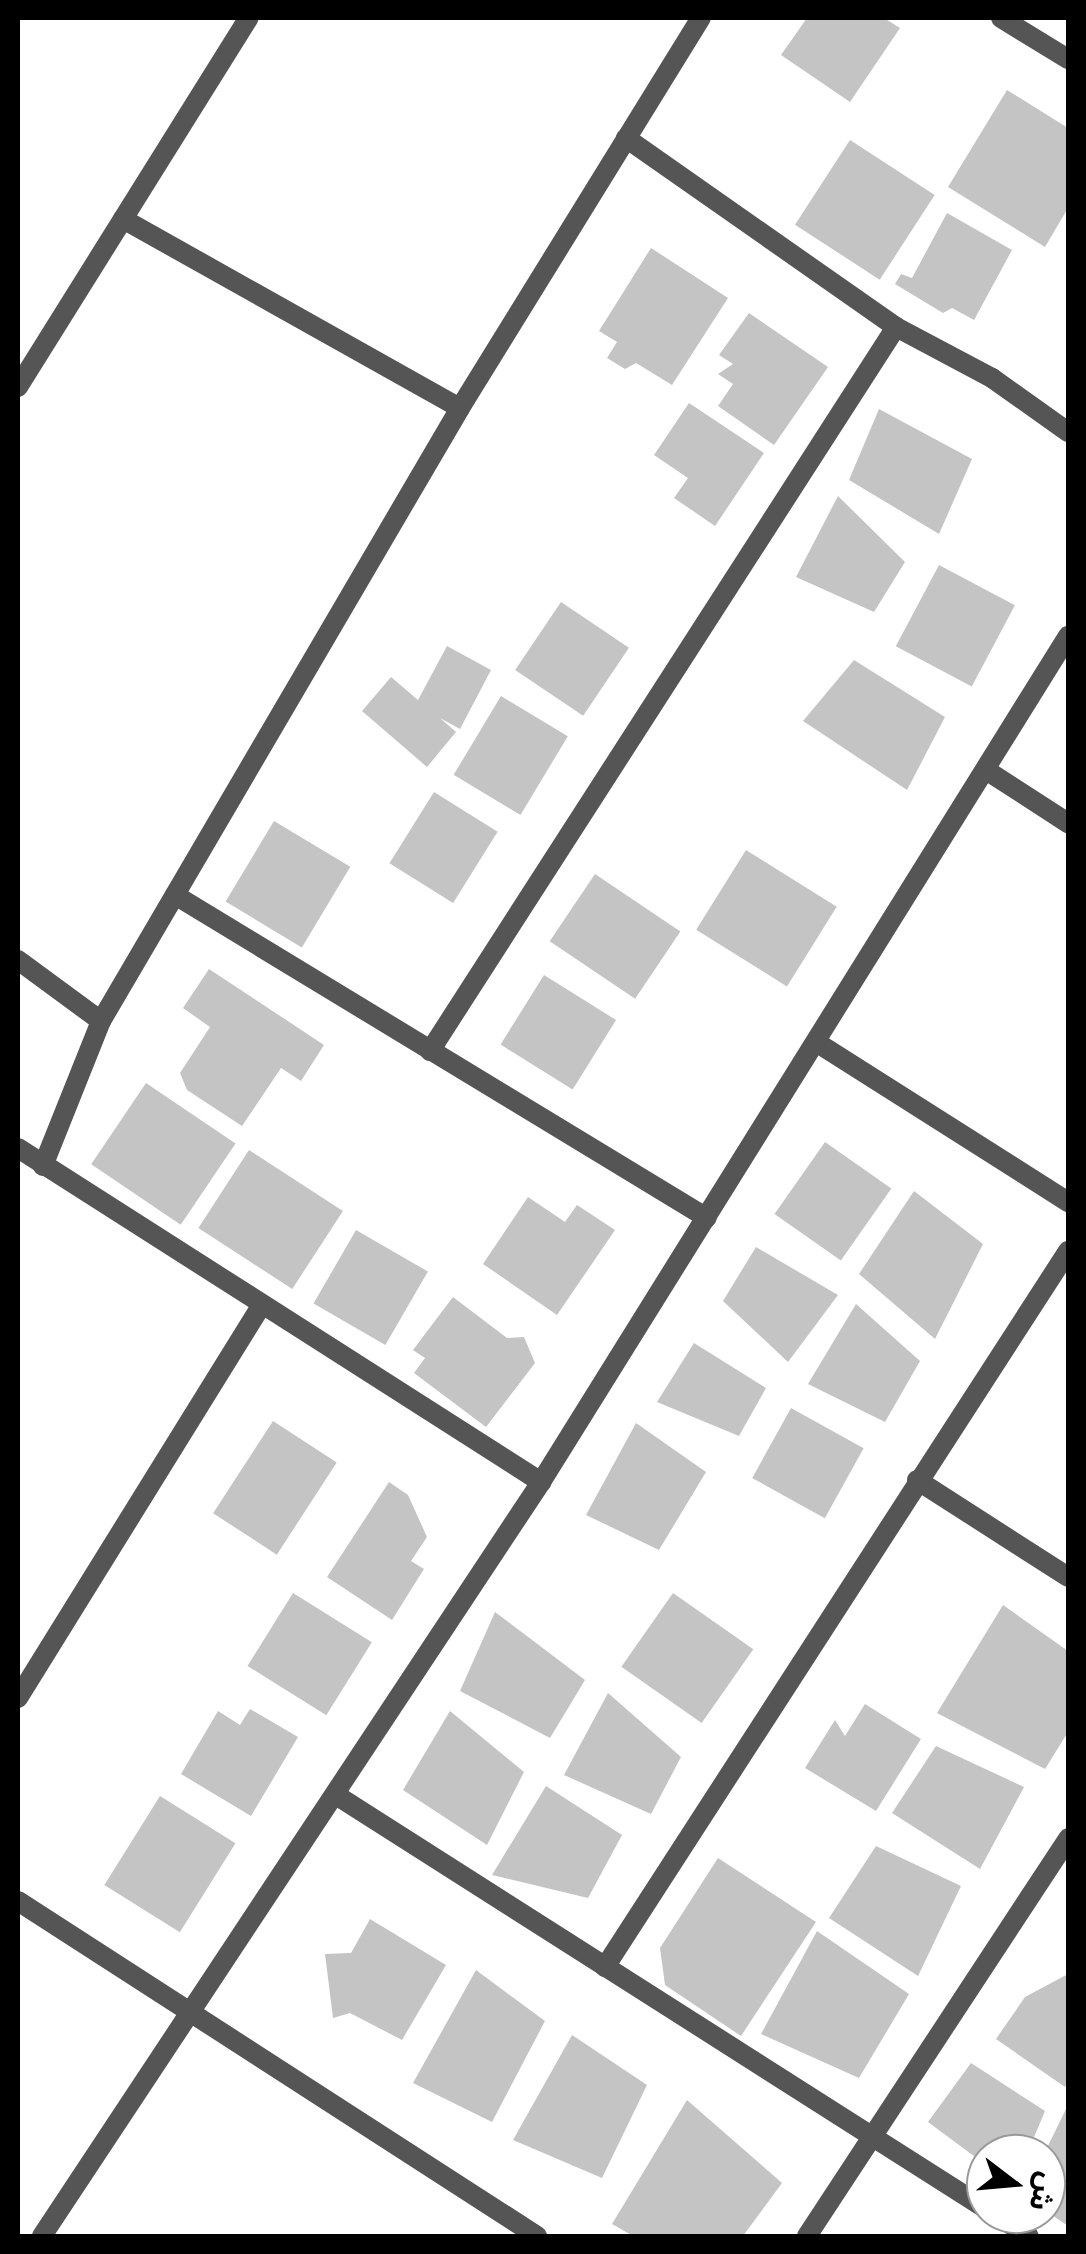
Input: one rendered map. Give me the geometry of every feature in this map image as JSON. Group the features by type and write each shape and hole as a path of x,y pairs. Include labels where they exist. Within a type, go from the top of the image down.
{"street":[{"path":"18,387 250,18"},
{"path":"44,1166 102,1021 174,895 460,408 701,18"},
{"path":"1001,18 1068,59"},
{"path":"626,138 896,327 992,378 1068,432"},
{"path":"123,219 460,408"},
{"path":"430,1052 896,327"},
{"path":"42,2236 541,1482 1068,636"},
{"path":"986,770 1068,822"},
{"path":"174,895 706,1218"},
{"path":"18,960 102,1021"},
{"path":"816,1042 1068,1202"},
{"path":"18,1148 260,1307 541,1482"},
{"path":"605,1967 1068,1251"},
{"path":"18,1698 260,1307"},
{"path":"918,1480 1068,1577"},
{"path":"336,1795 966,2196"},
{"path":"807,2236 870,2134 1068,1838"},
{"path":"18,1901 537,2236"}],"building":[{"path":"807,18 884,18 900,28 850,102 781,55"},
{"path":"1007,90 1068,128 1068,208 1045,247 948,187"},
{"path":"850,140 935,195 880,280 795,225"},
{"path":"947,213 1012,250 974,320 952,308 943,313 895,284 901,274 912,278"},
{"path":"651,248 728,298 672,385 636,363 625,369 607,358 617,342 599,331"},
{"path":"749,313 828,367 774,445 718,406 733,384 718,374 733,364 719,355"},
{"path":"689,403 764,453 715,526 674,498 688,478 654,455"},
{"path":"879,409 972,459 939,534 849,480"},
{"path":"838,496 905,562 874,612 796,577"},
{"path":"939,565 1015,605 972,687 896,646"},
{"path":"561,602 629,648 583,716 515,670"},
{"path":"447,646 491,670 460,729 440,718 456,732 427,767 362,711 391,677 418,700"},
{"path":"854,660 945,717 907,790 803,721"},
{"path":"501,696 568,736 520,815 454,775"},
{"path":"434,792 498,832 453,903 389,863"},
{"path":"274,821 350,867 302,947 226,902"},
{"path":"746,850 837,907 787,986 696,930"},
{"path":"595,874 680,932 635,999 550,941"},
{"path":"209,969 324,1045 301,1081 281,1068 242,1126 187,1090 180,1073 210,1027 183,1008"},
{"path":"544,975 616,1020 573,1090 501,1045"},
{"path":"146,1083 236,1143 181,1225 91,1164"},
{"path":"825,1142 891,1188 841,1261 775,1214"},
{"path":"249,1150 343,1211 292,1289 198,1228"},
{"path":"914,1191 983,1244 935,1339 859,1274"},
{"path":"528,1197 565,1222 577,1205 615,1230 557,1315 483,1264"},
{"path":"356,1230 428,1272 385,1345 314,1304"},
{"path":"756,1247 838,1295 788,1362 723,1301"},
{"path":"453,1297 507,1338 524,1337 535,1363 486,1427 414,1373 425,1358 413,1350"},
{"path":"856,1304 920,1361 885,1422 808,1384"},
{"path":"694,1343 766,1388 739,1436 657,1402"},
{"path":"791,1408 864,1448 825,1518 752,1478"},
{"path":"273,1421 337,1462 277,1555 213,1513"},
{"path":"636,1423 706,1472 659,1550 586,1515"},
{"path":"389,1482 408,1495 427,1537 411,1561 424,1569 392,1620 327,1577"},
{"path":"293,1593 372,1642 326,1715 247,1666"},
{"path":"673,1593 753,1649 702,1723 621,1667"},
{"path":"1003,1605 1068,1651 1068,1732 1045,1769 937,1713"},
{"path":"495,1612 585,1680 550,1738 460,1691"},
{"path":"608,1693 681,1757 651,1814 564,1775"},
{"path":"865,1704 921,1739 876,1811 805,1768 835,1720 845,1736"},
{"path":"250,1709 298,1737 251,1816 181,1774 218,1711 240,1725"},
{"path":"450,1711 524,1772 487,1845 403,1790"},
{"path":"936,1746 1024,1787 980,1869 892,1813"},
{"path":"546,1786 622,1835 588,1898 492,1875"},
{"path":"160,1796 235,1843 180,1932 104,1885"},
{"path":"876,1846 961,1886 918,1976 829,1918"},
{"path":"718,1858 816,1922 741,2036 665,1985 660,1948"},
{"path":"370,1919 446,1965 402,2040 350,2013 333,2018 325,1954 351,1953"},
{"path":"817,1931 909,1994 859,2078 761,2034"},
{"path":"476,1970 545,2021 492,2122 413,2083"},
{"path":"1068,1974 1065,2087 996,2039 1025,1997"},
{"path":"572,2035 647,2085 602,2178 513,2140"},
{"path":"971,2063 1045,2111 1035,2134 966,2134 966,2150 928,2122"},
{"path":"687,2100 782,2183 743,2236 633,2236 612,2224"},
{"path":"1066,2109 1068,2226 1066,2134 1054,2134"}]}
